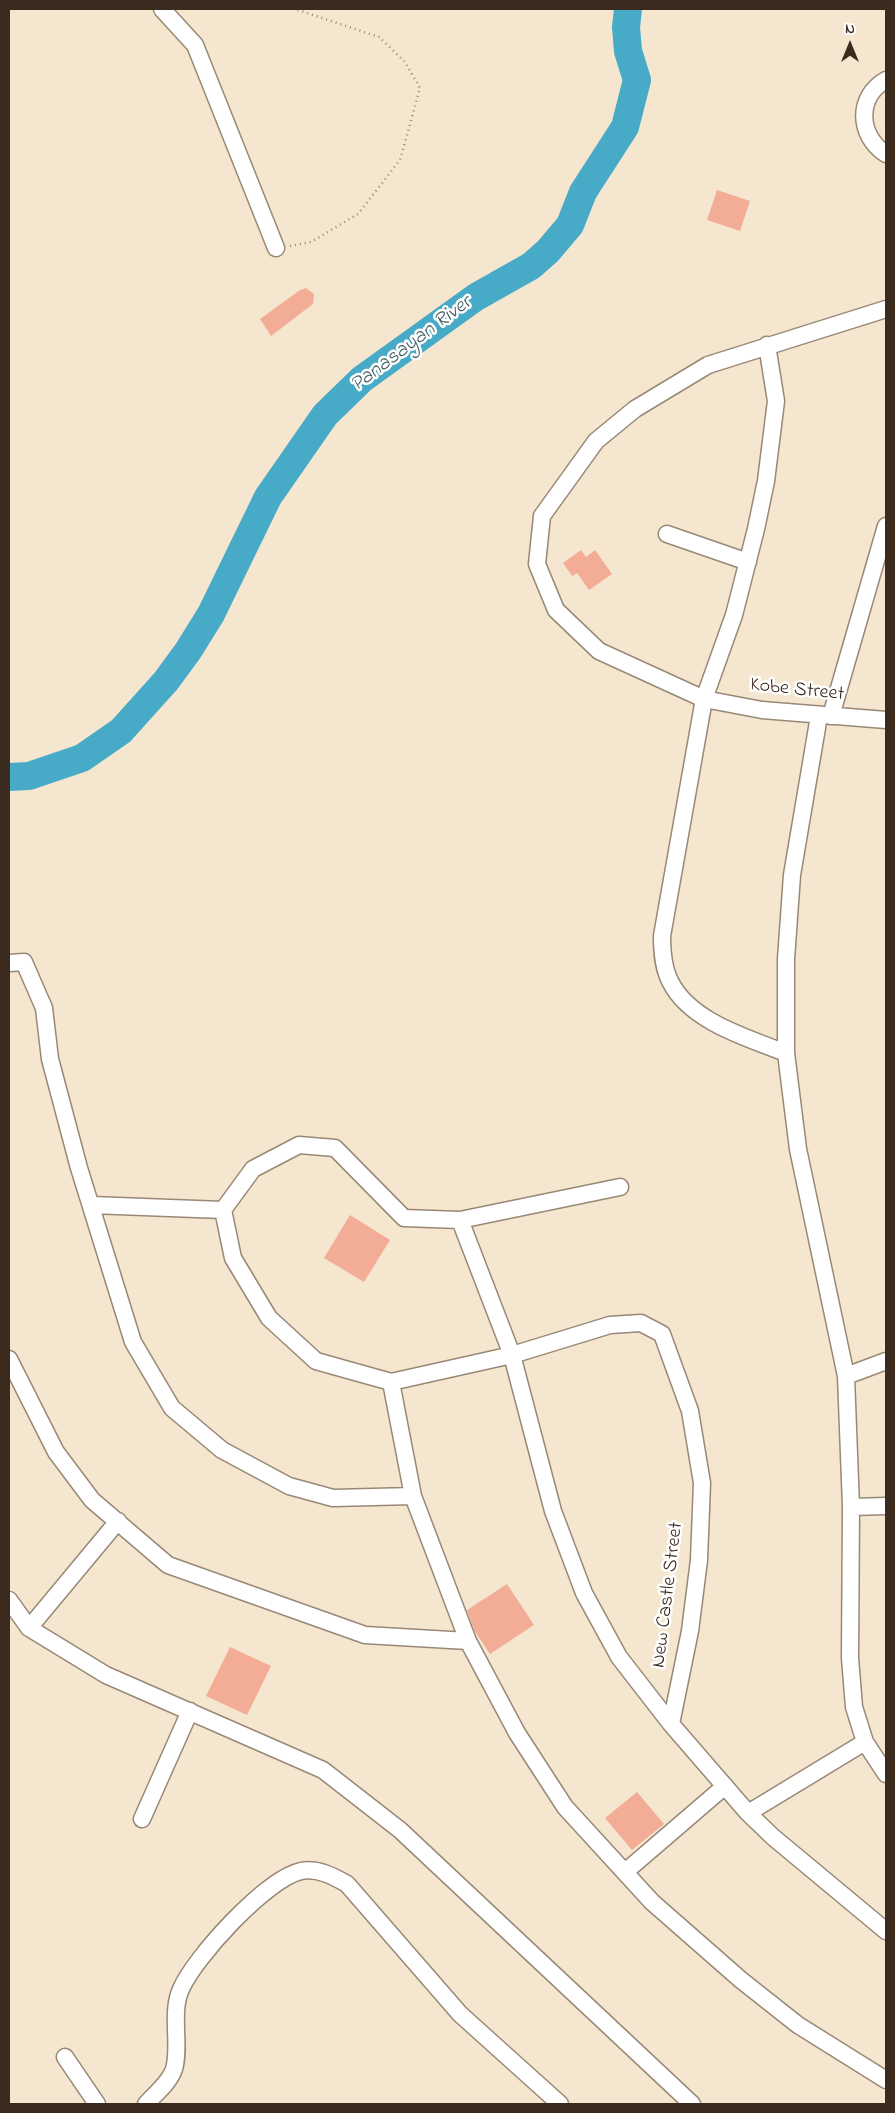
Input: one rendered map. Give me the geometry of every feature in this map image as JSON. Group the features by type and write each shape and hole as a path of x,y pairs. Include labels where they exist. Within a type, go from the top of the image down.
{"street":[{"path":"162,9 195,45 276,248"},
{"path":"886,80 877,85 865,100 864,119 869,135 878,149 886,154"},
{"name":"Kobe Street","path":"886,309 708,364 635,409 596,442 542,516 537,564 556,610 599,650 704,699 762,710 886,720"},
{"path":"768,345 776,401 766,481 734,615 704,699 665,910 662,936 663,960 670,982 684,1002 722,1028 786,1053"},
{"path":"886,526 825,716 792,875 786,959 786,1053 798,1149 846,1376 851,1507 850,1658 854,1706 865,1742 886,1774"},
{"path":"667,534 748,562"},
{"path":"9,963 24,962 44,1008 50,1059 91,1205 133,1342 172,1408 222,1450 289,1486 333,1498 413,1496"},
{"path":"620,1186 460,1220 404,1218 335,1148 299,1145 253,1169 224,1210 233,1258 269,1318 316,1361 391,1382 413,1496 468,1642 517,1733 565,1806 652,1902 741,1980 798,2025 886,2080"},
{"path":"91,1205 224,1210"},
{"path":"460,1220 512,1355 553,1511 584,1593 619,1657 671,1724 748,1813 773,1837 886,1931"},
{"name":"New Castle Street","path":"391,1382 512,1355 610,1325 641,1323 662,1334 690,1411 702,1484 698,1569 690,1631 671,1724"},
{"path":"9,1359 56,1452 92,1500 168,1565 366,1635 468,1642"},
{"path":"846,1376 886,1361"},
{"path":"851,1507 886,1506"},
{"path":"29,1628 118,1521"},
{"path":"9,1600 29,1628 106,1675 323,1770 400,1830 692,2104"},
{"path":"142,1819 190,1711"},
{"path":"748,1813 865,1742"},
{"path":"625,1872 725,1786"},
{"path":"146,2104 168,2081 174,2069 177,2004 180,1990 190,1973 222,1931 276,1883 302,1871 325,1872 347,1884 460,2014 560,2104"},
{"path":"65,2056 98,2104"}],"path":[{"path":"276,248 311,242 358,214 400,160 420,88 405,62 379,37 295,9"}],"building":[{"path":"717,190 750,201 740,231 707,220"},
{"path":"306,288 314,294 313,304 271,336 260,319 300,290"},
{"path":"581,550 586,557 595,550 612,574 589,590 577,573 572,576 563,563"},
{"path":"350,1215 390,1240 364,1282 324,1258"},
{"path":"507,1584 534,1625 490,1654 474,1630 467,1610"},
{"path":"230,1647 271,1666 247,1715 206,1696"},
{"path":"637,1792 664,1824 632,1850 605,1818"}],"waterway":[{"name":"Panasayan River","path":"9,777 29,776 82,758 121,731 166,681 188,651 211,614 268,497 325,415 362,379 476,297 531,266 548,251 570,225 583,192 625,127 637,80 628,51 626,27 628,9"}]}
